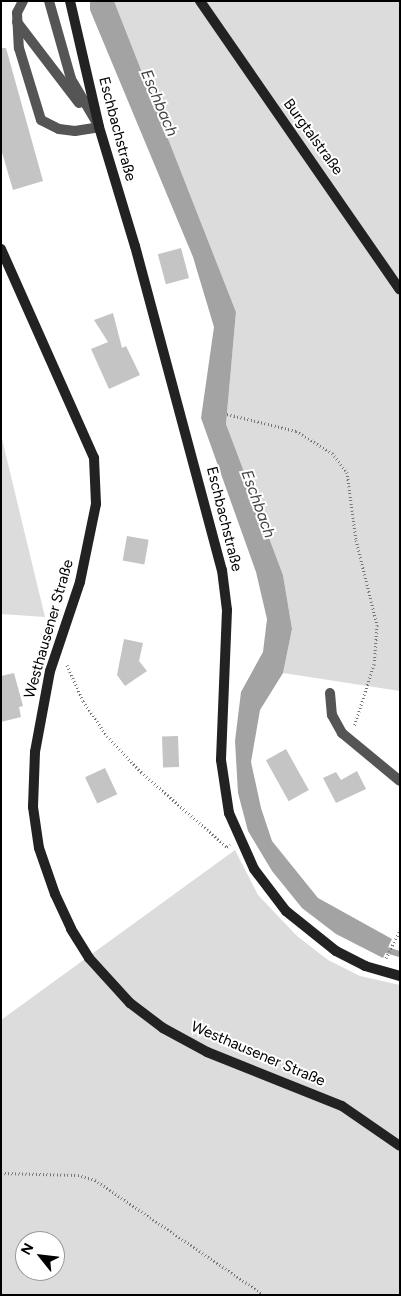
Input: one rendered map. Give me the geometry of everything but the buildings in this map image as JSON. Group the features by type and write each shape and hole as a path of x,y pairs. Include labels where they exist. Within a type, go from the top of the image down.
{"main road":[{"name":"Eschbachstraße","path":"70,1 99,127 135,246 222,570 227,618 222,760 229,813 238,839 268,892 296,921 350,958 400,976"},
{"name":"Burgtalstraße","path":"200,1 400,290"},
{"name":"Westhausener Straße","path":"1,249 94,458 96,504 80,582 48,679 34,752 33,807 39,848 55,894 87,954 130,1003 163,1028 207,1052 342,1106 400,1146"}],"street":[{"path":"24,1 17,22 19,48 41,120 59,129 75,131 99,127"},
{"path":"49,1 71,79 99,127"},
{"path":"17,22 99,127"},
{"path":"330,693 332,715 350,742 400,781"}],"path":[{"path":"227,414 296,430 332,453 347,472 356,540 377,625 374,664 350,742"},
{"path":"58,650 96,721 141,772 227,847 238,839"},
{"path":"385,959 400,930"},
{"path":"1,1173 78,1175 96,1180 264,1295"}],"shaded area":[{"path":"90,1 114,1 236,312 226,424 283,575 292,629 283,673 260,710 251,762 261,808 272,841 318,898 392,939 383,958 336,934 302,908 272,871 248,831 238,793 235,741 241,692 263,652 267,619 256,572 201,418 214,327 193,257 90,10"},
{"path":"114,1 400,1 400,691 283,673 292,629 283,575 226,424 236,312"},
{"path":"1,435 45,617 1,614"},
{"path":"235,850 258,895 297,936 328,960 360,976 400,985 400,1295 1,1295 1,1020"}],"waterway":[{"name":"Eschbach","path":"380,948 400,954"}]}
